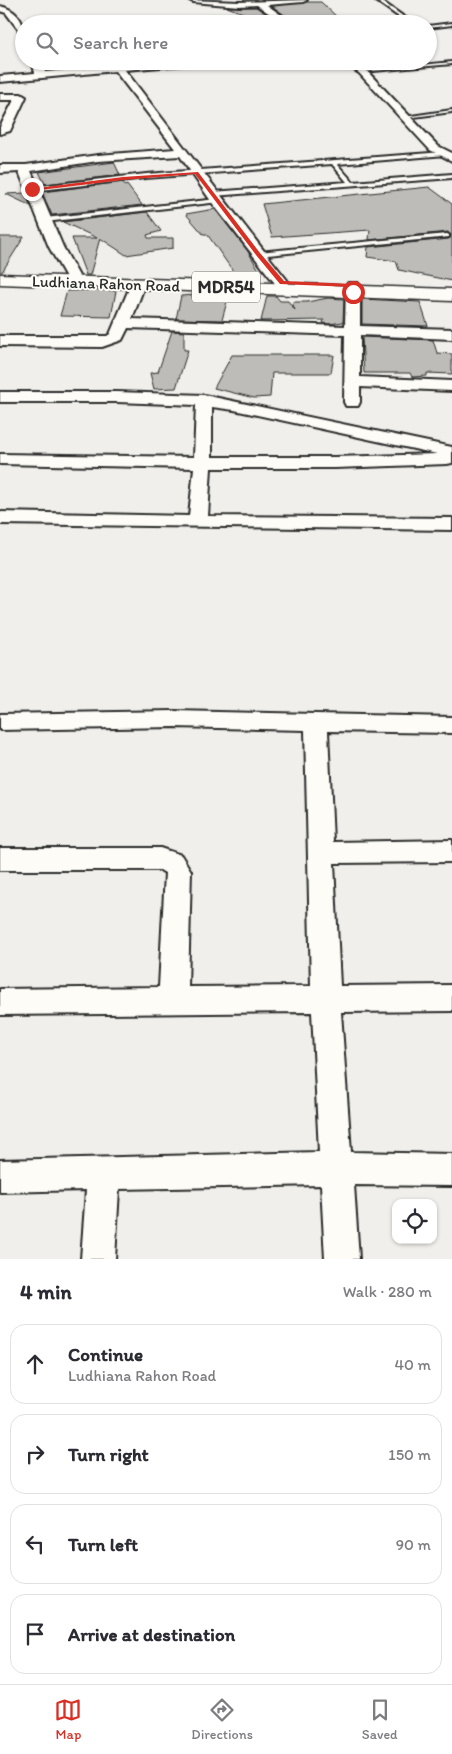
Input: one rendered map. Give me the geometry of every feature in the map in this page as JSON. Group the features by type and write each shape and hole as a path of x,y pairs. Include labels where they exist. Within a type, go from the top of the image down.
{"main road":[{"name":"Ludhiana Rahon Road","path":"0,273 282,283 452,295"},
{"name":"Ludhiana Rahon Road","path":"0,279 353,289 452,289"}],"street":[{"path":"193,0 220,4 303,0"},
{"path":"257,2 276,15"},
{"path":"0,8 9,11 15,19"},
{"path":"40,70 41,75"},
{"path":"0,79 96,70"},
{"path":"120,70 196,173 282,283"},
{"path":"362,71 434,148 450,157"},
{"path":"0,97 21,97 6,129 0,131"},
{"path":"0,114 13,113"},
{"path":"0,169 26,168 98,158 182,152"},
{"path":"26,168 24,172 72,276"},
{"path":"0,341 102,342 112,340 117,337 138,284"},
{"path":"352,402 353,289"},
{"path":"122,323 452,334"},
{"path":"352,382 452,386"},
{"path":"0,398 204,400 234,404 452,452"},
{"path":"198,522 203,462 204,400"},
{"path":"0,459 203,462 452,459"},
{"path":"0,518 452,524"},
{"path":"0,722 174,719 452,725"},
{"path":"316,722 326,998 342,1259"},
{"path":"322,853 452,851"},
{"path":"0,859 160,859 172,863 178,871 173,1000"},
{"path":"0,1002 452,998"},
{"path":"0,1176 337,1168 452,1170"},
{"path":"98,1259 104,1174"}],"lane":[{"path":"377,0 399,15"},
{"path":"437,26 452,24"},
{"path":"437,64 452,63"},
{"path":"362,71 373,70"},
{"path":"406,117 452,111"},
{"path":"32,189 123,178 333,162 450,157"},
{"path":"333,162 352,184"},
{"path":"45,220 215,197 452,176"},
{"path":"258,254 447,236"}],"building":[{"path":"321,2 335,15 284,15 272,6"},
{"path":"227,7 256,7 268,15 248,15"},
{"path":"114,162 120,175 45,184 39,172"},
{"path":"123,182 142,205 52,215 42,192"},
{"path":"429,187 452,204 452,281 399,270 396,261 367,257 368,247 449,239 451,235 448,232 369,240 370,230 272,237 262,204"},
{"path":"25,193 31,206 6,194"},
{"path":"215,209 247,250 261,273 235,274 207,234 203,234 186,214"},
{"path":"147,212 161,231 147,235 148,238 173,238 173,248 126,255 100,238 90,275 86,275 72,238 97,238 63,222"},
{"path":"0,237 24,237 2,272 0,272"},
{"path":"67,291 116,291 111,317 60,316"},
{"path":"229,294 222,320 176,319 181,296"},
{"path":"267,296 276,296 280,301 288,301 295,310 292,302 307,302 328,298 344,299 343,322 329,324 323,323 324,320 261,321"},
{"path":"362,299 420,302 428,326 362,324"},
{"path":"172,331 184,332 184,350 188,350 176,388 154,389 150,373 158,372"},
{"path":"362,337 433,340 437,353 452,354 452,374 427,373 427,376 412,377 410,373 364,373"},
{"path":"232,355 334,355 331,373 272,373 270,397 254,398 214,388"}],"route":[{"path":"32,189 123,178 196,173 282,283 353,286 353,292"}]}
